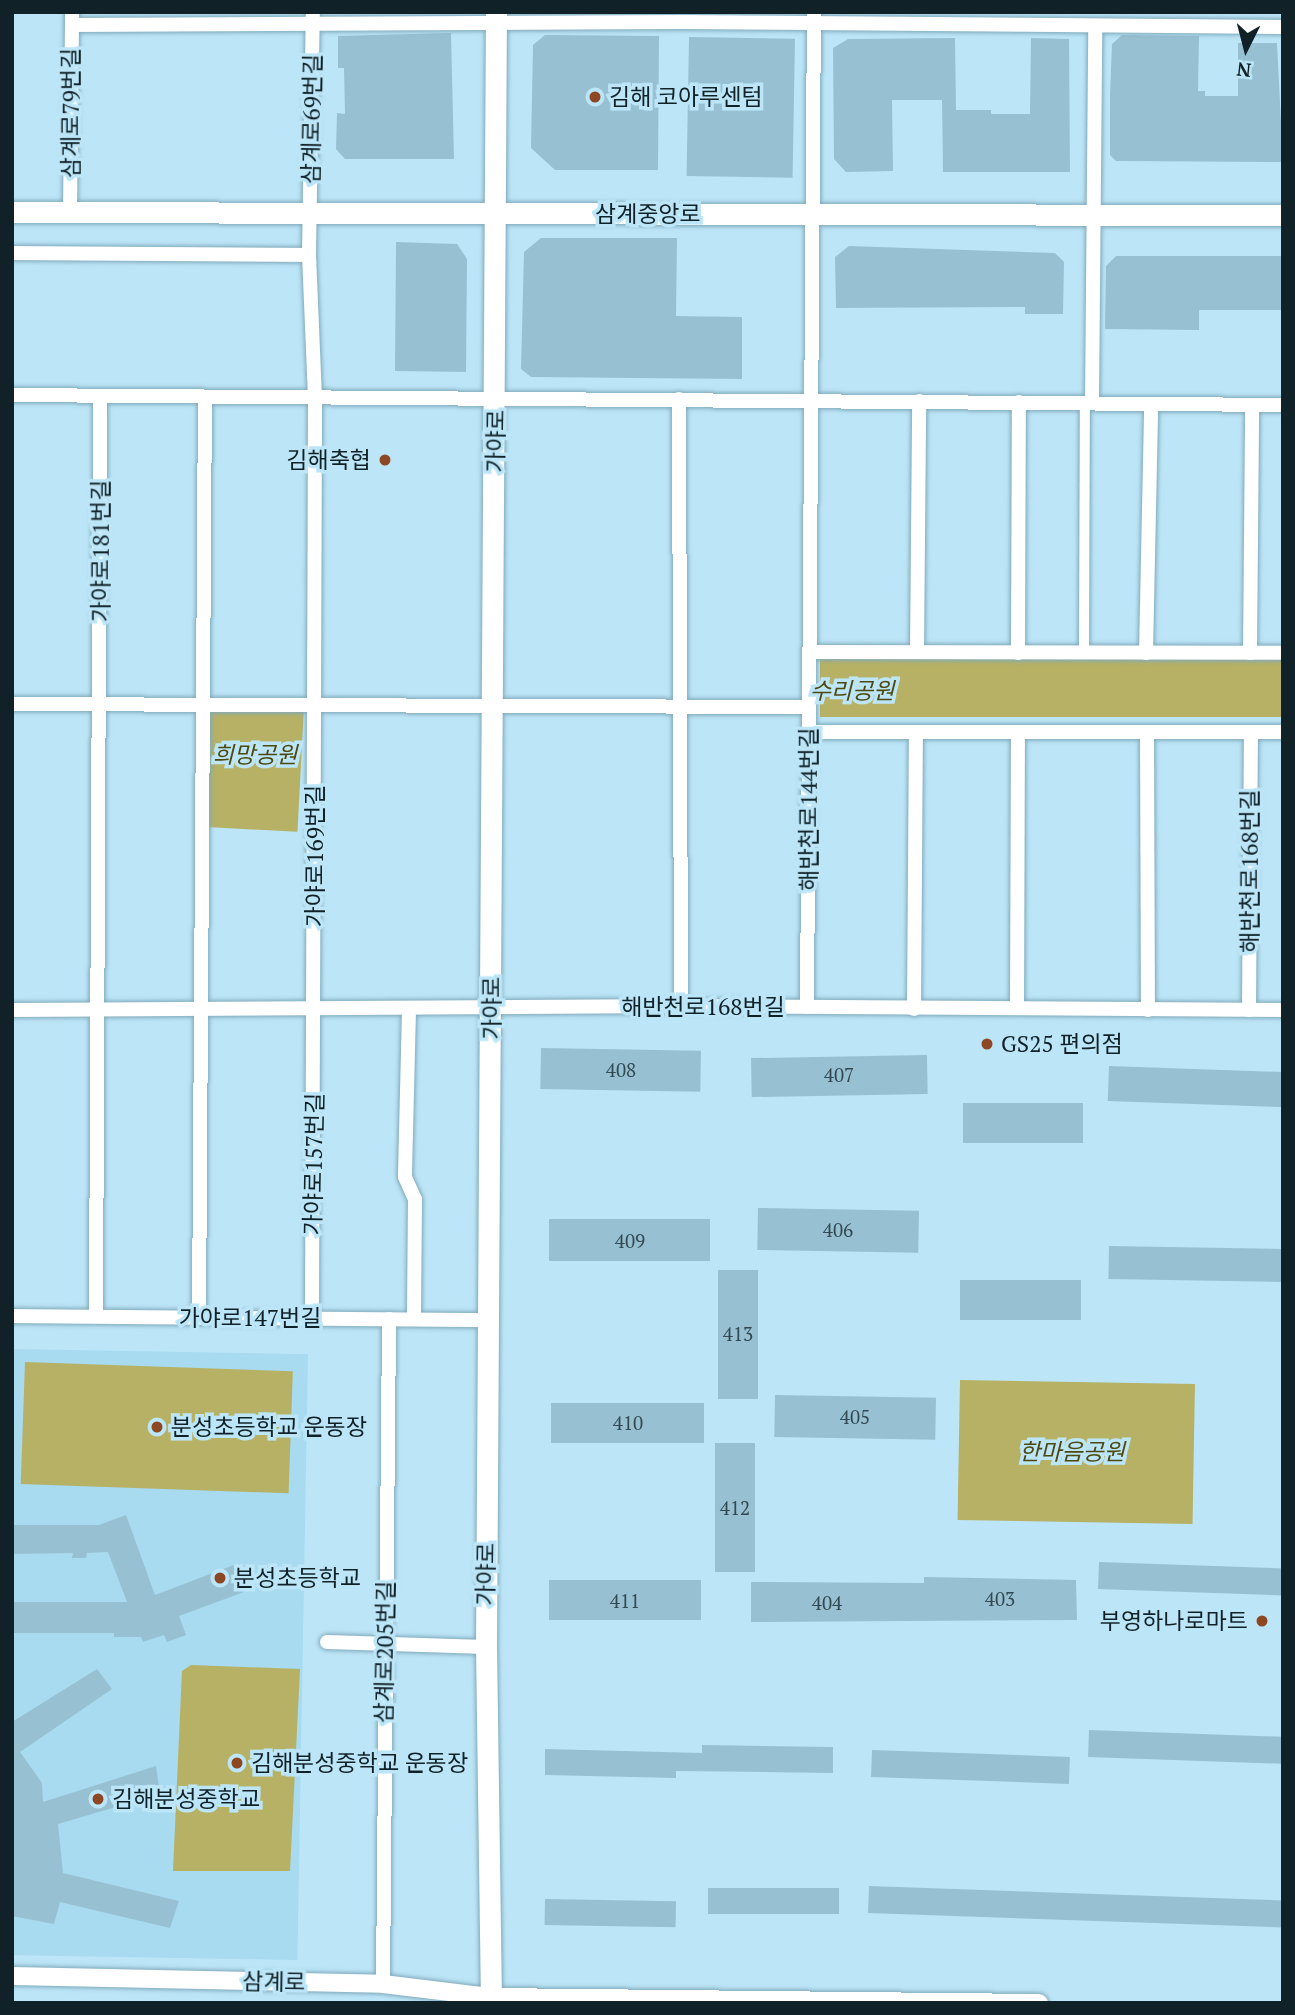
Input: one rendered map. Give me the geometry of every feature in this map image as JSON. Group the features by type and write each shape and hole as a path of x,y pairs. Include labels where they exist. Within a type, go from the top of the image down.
{"main road":[{"name":"가야로","path":"491,2000 486,1647 497,401 496,17"},
{"name":"삼계중앙로","path":"12,212 1094,217 1283,215"}],"street":[{"path":"314,18 814,18 1095,27 1283,27"},
{"name":"삼계로69번길","path":"72,19 314,18 309,255 315,398"},
{"name":"해반천로144번길","path":"807,1007 814,400 814,18"},
{"name":"삼계로79번길","path":"71,213 72,19"},
{"path":"1084,653 1094,217 1095,27"},
{"path":"12,253 309,255"},
{"path":"12,395 497,401 679,399 1283,405"},
{"name":"가야로181번길","path":"100,396 101,705"},
{"path":"199,1317 205,397"},
{"path":"314,702 315,398"},
{"path":"679,399 681,1006"},
{"path":"917,652 919,401"},
{"path":"1018,653 1019,402"},
{"path":"1146,653 1151,404"},
{"path":"1250,653 1252,405"},
{"path":"810,652 1283,653"},
{"path":"12,704 203,705 314,702 494,707 809,707"},
{"name":"가야로169번길","path":"314,702 316,1009"},
{"path":"96,1316 101,705"},
{"path":"810,732 1283,732"},
{"path":"914,1009 916,733"},
{"path":"1017,1008 1018,733"},
{"name":"해반천로168번길","path":"1249,1010 1251,733"},
{"path":"1147,734 1148,1010"},
{"name":"해반천로168번길","path":"492,1009 681,1006 1283,1010"},
{"name":"가야로157번길","path":"312,1318 316,1009"},
{"path":"12,1010 492,1009"},
{"path":"409,1010 405,1177 415,1199 414,1319"},
{"name":"가야로147번길","path":"12,1316 489,1320"},
{"name":"삼계로205번길","path":"383,1984 389,1319"},
{"path":"327,1643 486,1647"},
{"name":"삼계로","path":"12,1976 383,1984 491,2000 1039,2003"}],"shaded area":[{"path":"12,1349 308,1354 297,1960 12,1955"}],"green space":[{"name":"수리공원","path":"820,658 1283,658 1283,717 820,717"},
{"name":"희망공원","path":"209,702 304,707 297,832 203,827"},
{"name":"분성초등학교 운동장","path":"25,1362 293,1371 289,1493 21,1484"},
{"name":"한마음공원","path":"960,1380 1195,1384 1193,1524 958,1520"},
{"name":"김해분성중학교 운동장","path":"191,1665 300,1669 290,1871 173,1871 182,1671"}],"building":[{"path":"451,33 454,159 345,159 336,149 337,113 345,114 344,68 338,68 338,36"},
{"name":"김해 코아루센텀","path":"545,35 659,36 658,170 555,170 531,148 533,45"},
{"path":"1122,35 1199,36 1198,91 1205,91 1205,96 1238,96 1238,43 1277,43 1283,162 1116,161 1110,155 1112,44"},
{"path":"689,37 795,39 793,178 687,176"},
{"path":"955,38 956,110 991,110 991,114 1030,114 1031,38 1069,39 1070,172 943,172 942,100 892,100 893,171 846,172 834,159 833,48 848,39"},
{"path":"541,238 677,238 676,316 742,317 742,379 531,377 521,369 524,252"},
{"path":"396,242 457,244 467,259 466,372 395,371"},
{"path":"849,246 1055,253 1064,262 1063,314 1025,314 1025,307 836,308 835,257"},
{"path":"1116,256 1283,256 1283,310 1199,310 1199,330 1105,329 1106,266"},
{"path":"541,1048 701,1051 700,1092 540,1089"},
{"path":"927,1055 928,1094 752,1097 751,1058"},
{"path":"1109,1066 1283,1072 1282,1107 1108,1101"},
{"path":"963,1103 1083,1103 1083,1143 963,1143"},
{"path":"758,1208 919,1211 918,1253 757,1250"},
{"path":"549,1219 710,1219 710,1261 549,1261"},
{"path":"1109,1246 1283,1249 1282,1282 1108,1279"},
{"path":"718,1270 758,1270 758,1399 718,1399"},
{"path":"960,1280 1081,1280 1081,1320 960,1320"},
{"path":"775,1395 936,1398 935,1440 774,1437"},
{"path":"551,1403 704,1403 704,1443 551,1443"},
{"path":"715,1443 755,1443 755,1572 715,1572"},
{"name":"분성초등학교","path":"126,1515 155,1595 234,1565 244,1592 179,1616 186,1635 167,1642 164,1635 143,1642 141,1637 114,1637 114,1633 12,1633 12,1602 127,1602 108,1552 87,1553 86,1558 72,1558 73,1553 12,1554 12,1525 99,1525"},
{"path":"1099,1562 1283,1568 1282,1595 1098,1589"},
{"path":"924,1577 1076,1580 1077,1620 751,1622 751,1582 924,1583"},
{"path":"549,1580 701,1580 701,1620 549,1620"},
{"name":"김해분성중학교","path":"97,1669 112,1689 20,1752 42,1783 43,1802 156,1766 160,1794 58,1824 63,1873 179,1901 170,1928 60,1902 54,1924 12,1916 12,1722"},
{"path":"1089,1730 1283,1737 1282,1764 1088,1757"},
{"path":"702,1745 833,1747 833,1773 676,1771 676,1778 545,1775 545,1749 702,1753"},
{"path":"872,1750 1070,1757 1069,1784 871,1777"},
{"path":"869,1886 1283,1900 1282,1927 868,1913"},
{"path":"708,1888 839,1888 839,1914 708,1914"},
{"path":"545,1899 676,1901 676,1927 545,1925"}],"place":[{"name":"김해 코아루센텀","path":"595,97"},
{"name":"김해축협","path":"385,460"},
{"name":"GS25 편의점","path":"987,1044"},
{"name":"분성초등학교 운동장","path":"157,1427"},
{"name":"분성초등학교","path":"220,1578"},
{"name":"부영하나로마트","path":"1262,1621"},
{"name":"김해분성중학교 운동장","path":"237,1763"},
{"name":"김해분성중학교","path":"98,1799"}]}
